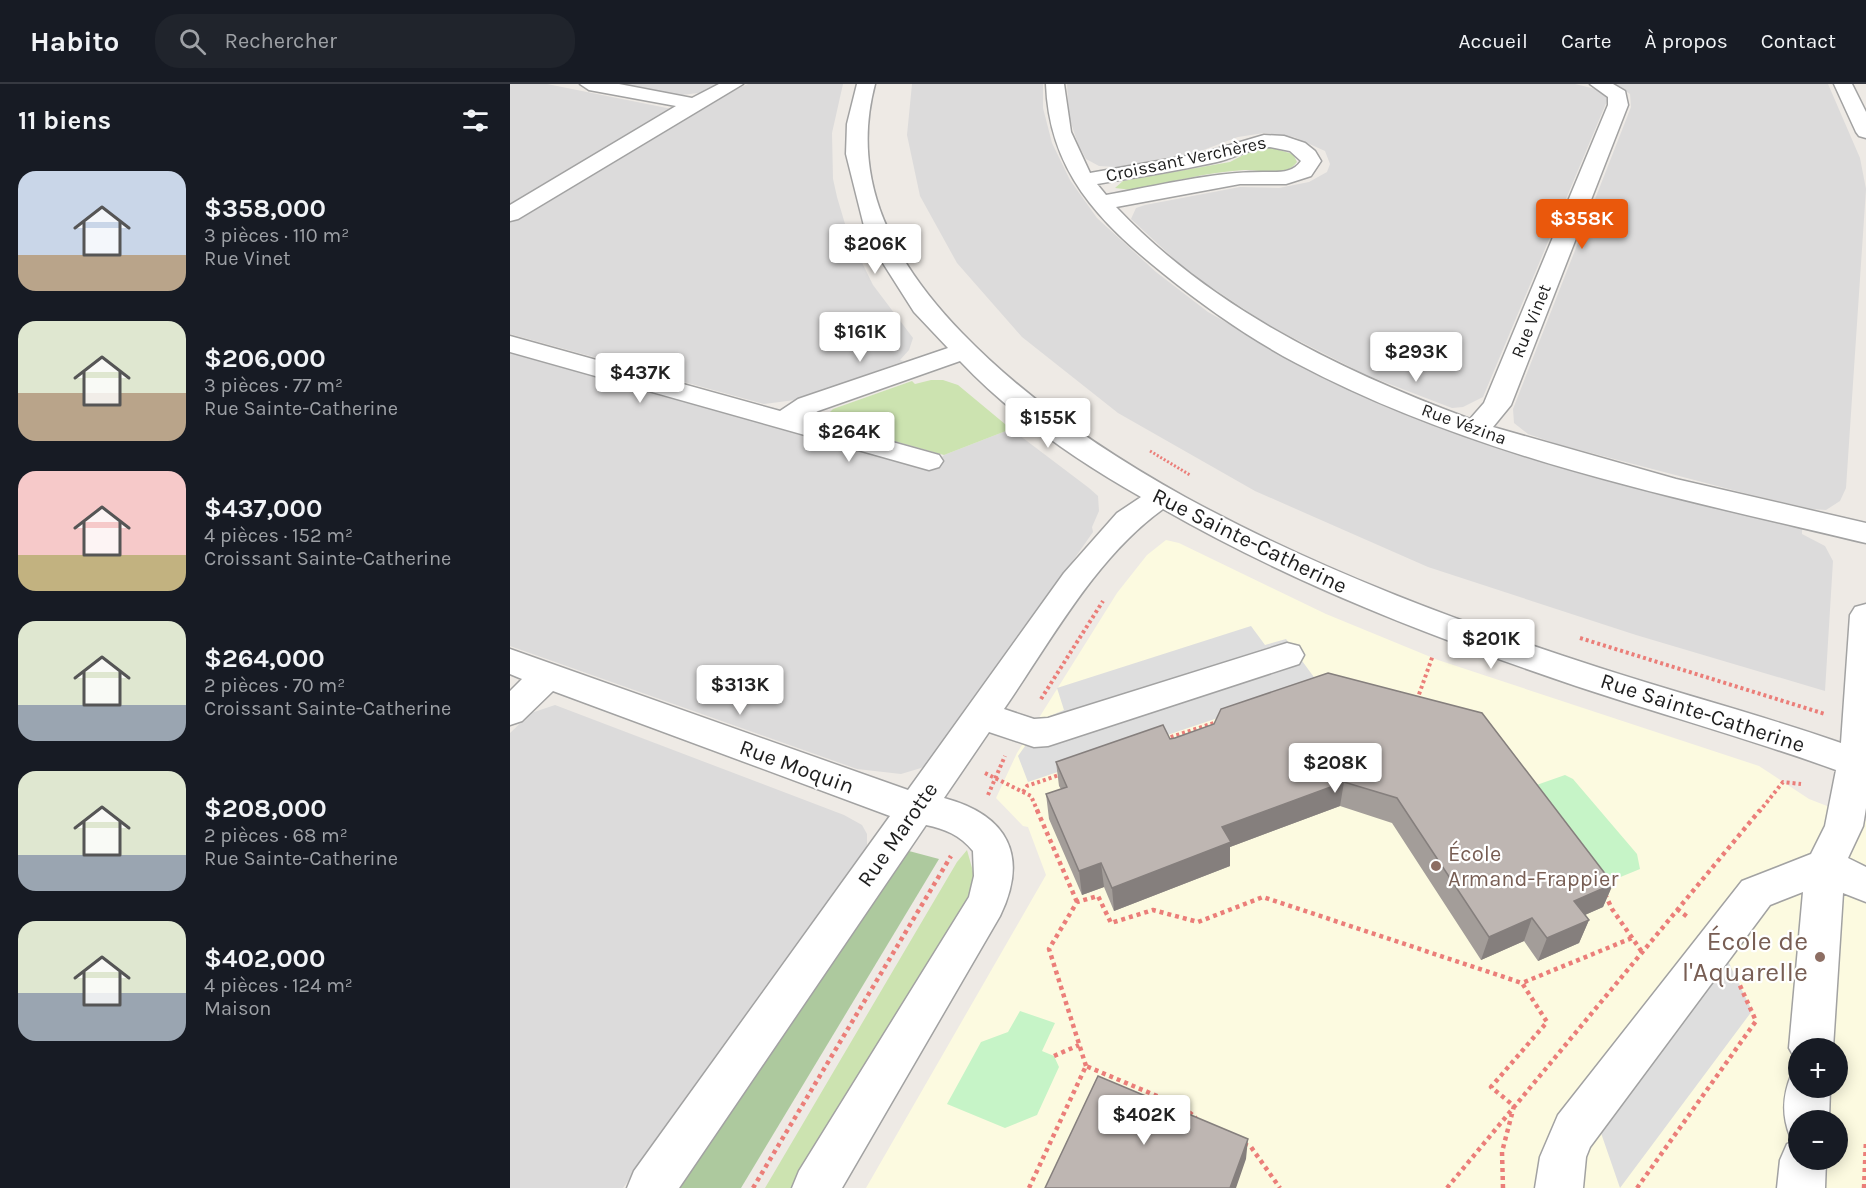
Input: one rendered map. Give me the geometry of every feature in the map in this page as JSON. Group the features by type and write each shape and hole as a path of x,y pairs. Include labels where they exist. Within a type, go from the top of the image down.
{"street":[{"path":"589,84 694,104"},
{"path":"510,214 694,104 734,84"},
{"name":"Rue Sainte-Catherine","path":"866,84 855,138 857,170 866,206 887,256 930,315 964,351 1044,419 1171,483 1318,576 1419,617 1521,653 1862,765"},
{"name":"Rue Vézina","path":"1055,84 1057,115 1063,142 1083,180 1099,203 1185,283 1258,331 1330,370 1422,410 1476,429 1627,476 1866,533"},
{"name":"Rue Vinet","path":"1476,429 1497,405 1618,105 1618,95 1599,84"},
{"path":"1843,84 1866,132"},
{"name":"Croissant Verchères","path":"1083,180 1219,156 1248,143 1263,141 1298,147 1305,151 1311,161 1304,172 1286,178 1240,178 1099,203"},
{"path":"510,344 929,461"},
{"path":"782,421 808,405 964,351"},
{"name":"Rue Marotte","path":"651,1188 1088,564 1128,520 1171,483"},
{"path":"1812,1038 1825,866 1844,826 1862,765 1866,615"},
{"path":"981,715 1034,733 1048,732 1287,655"},
{"name":"Rue Moquin","path":"510,661 915,809 960,818 982,833 992,849 995,863 992,889 970,932 816,1188"},
{"path":"510,712 548,675"},
{"path":"1559,1188 1563,1156 1574,1131 1756,893 1825,866 1866,885"},
{"path":"1801,1188 1802,1170"}],"path":[{"name":"Rue Sainte-Catherine","path":"1144,448 1171,483"},
{"path":"1037,705 1108,593"},
{"name":"Rue Sainte-Catherine","path":"1576,637 1812,710"},
{"path":"1416,702 1433,655"},
{"path":"1167,748 1162,740 1224,720"},
{"path":"986,799 997,779 1006,753"},
{"path":"981,771 1031,796 1077,902"},
{"path":"1023,792 1027,786 1072,771"},
{"path":"1446,1188 1783,782 1801,784"},
{"path":"753,1188 956,849"},
{"path":"1601,885 1612,909 1642,952"},
{"path":"1029,1188 1086,1066 1049,949 1077,902 1098,896 1111,923 1153,910 1198,922 1263,897 1468,963 1522,983 1547,1023 1491,1087 1514,1106"},
{"path":"1522,983 1632,938"},
{"path":"1637,1188 1756,1021"},
{"path":"1054,1056 1079,1045"},
{"path":"1086,1066 1183,1107 1198,1121"},
{"path":"1503,1188 1502,1152 1514,1106"},
{"path":"1178,1117 1183,1107"},
{"path":"1233,1139 1251,1147 1280,1188"},
{"path":"1864,1188 1866,1140"}],"shaded area":[{"path":"510,84 547,84 672,109 510,208"},
{"path":"620,84 721,84 706,92 682,95"},
{"path":"748,84 843,84 832,133 833,179 848,234 873,285 913,338 909,350 900,360 904,361 795,400 764,404 510,334 510,220 719,97"},
{"path":"912,84 1043,84 1043,108 1052,143 1070,180 1097,218 1156,272 1208,312 1314,372 1392,408 1540,461 1584,475 1802,529 1802,534 1825,546 1833,561 1825,691 1636,635 1428,567 1255,491 1118,413 1022,337 957,263 920,196 907,135"},
{"path":"1067,84 1575,84 1600,90 1608,97 1483,397 1463,407 1452,408 1366,375 1268,325 1187,271 1131,219 1136,208 1145,205 1240,187 1279,188 1309,182 1327,172 1330,164 1325,151 1294,137 1264,133 1238,137 1198,152 1117,167 1099,166 1086,159 1078,144 1069,117"},
{"path":"1615,84 1828,84 1860,158 1866,189 1846,488 1840,501 1826,510 1812,509 1744,493 1557,444 1528,434 1514,423 1513,409 1631,107 1630,94"},
{"path":"510,352 930,470 944,455 1011,429 1098,496 1099,511 1092,527 1093,532 934,759 921,768 901,774 857,769 510,646"},
{"name":"École Armand-Frappier","path":"1166,540 1179,543 1326,614 1438,660 1759,766 1809,799 1866,821 1866,1188 866,1188 1046,875 1028,827 1023,826 996,798 1017,753 1117,593 1147,555"},
{"path":"1251,626 1265,645 1286,639 1319,684 1028,782 1018,756 1045,718 1064,710 1057,688"},
{"path":"555,705 844,815 862,825 867,834 867,845 862,857 623,1188 510,1188 510,733 531,713"},
{"path":"1719,942 1752,1011 1620,1188 1592,1107"}],"green space":[{"path":"1268,147 1293,154 1297,162 1292,167 1279,172 1230,171 1132,190 1115,188 1123,181 1230,162 1253,150"},
{"path":"943,380 958,385 1011,429 944,455 830,423 827,415 833,409 912,381 915,384"},
{"path":"1565,775 1573,779 1637,854 1640,869 1601,885 1528,788"},
{"path":"967,850 974,875 971,899 794,1188 765,1188 957,862"},
{"path":"909,851 939,859 741,1188 679,1188"},
{"path":"1020,1011 1055,1023 1042,1051 1054,1056 1059,1067 1037,1115 1005,1128 947,1104 981,1042 1008,1032"}],"building":[{"path":"1328,673 1482,713 1613,884 1574,901 1589,920 1547,938 1532,918 1489,937 1397,798 1344,782 1222,827 1231,842 1112,888 1101,863 1079,871 1046,794 1067,787 1056,762 1163,725 1170,739 1175,738 1214,724 1221,709"},
{"path":"1098,1076 1248,1139 1230,1188 1045,1188"}],"place":[{"name":"École Armand-Frappier","path":"1436,866"},
{"name":"École de l'Aquarelle","path":"1820,957"}]}
